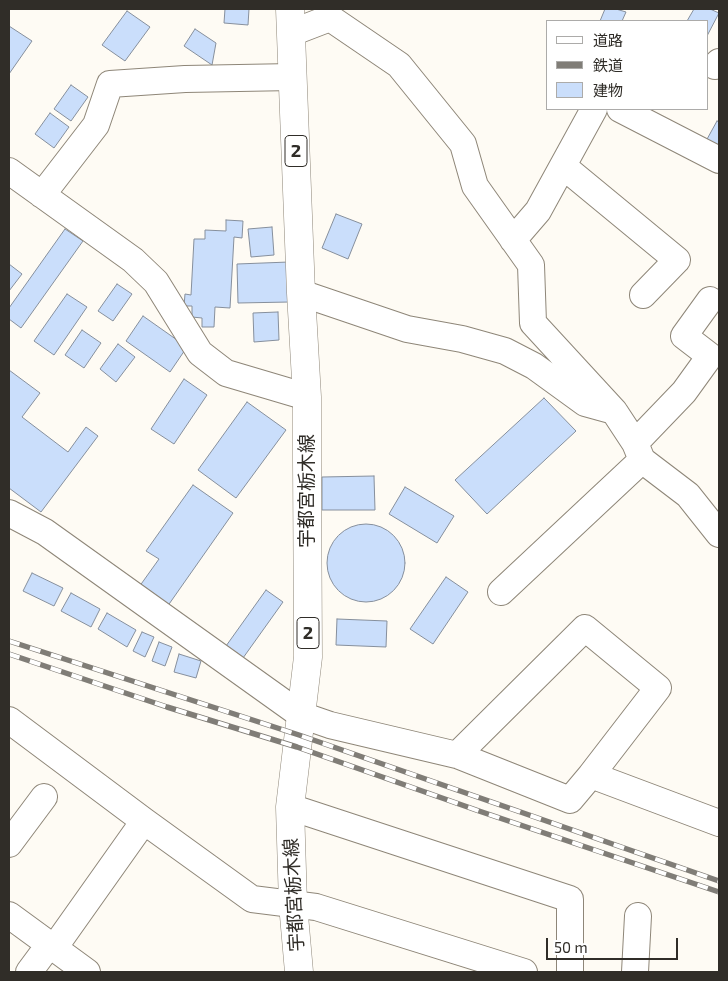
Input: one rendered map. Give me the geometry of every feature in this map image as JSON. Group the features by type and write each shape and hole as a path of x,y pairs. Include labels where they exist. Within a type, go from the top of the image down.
{"main road":[{"name":"宇都宮栃木線","path":"291,21 301,293 307,397 308,657 290,807 293,904 299,972"}],"street":[{"path":"291,21 330,18 399,65 464,144 475,186 530,265 533,322 614,411 639,451 688,494 719,534"},
{"path":"42,195 96,124 110,84 293,77"},
{"path":"513,240 538,211 593,110"},
{"path":"622,110 719,160"},
{"path":"563,166 678,260 644,296"},
{"path":"9,171 134,260 156,282 200,353 219,368 226,373 307,397"},
{"path":"301,293 407,329 462,339 505,351 534,366 584,403 614,411"},
{"path":"501,592 639,451 710,356 684,336 710,300"},
{"path":"9,513 45,532 301,715 330,725 457,755 570,800 658,688 585,628 457,755"},
{"path":"9,720 252,899 316,907 524,972"},
{"path":"591,775 719,823"},
{"path":"9,844 44,797"},
{"path":"290,807 570,899 570,972"},
{"path":"29,972 52,947 144,821"},
{"path":"9,915 87,972"},
{"path":"634,972 638,916"}],"building":[{"path":"225,9 249,9 248,25 224,23"},
{"path":"605,9 616,9 626,12 622,20 600,20"},
{"path":"694,9 710,9 719,13 708,34 708,20 688,20"},
{"path":"127,11 150,27 125,61 102,45"},
{"path":"9,26 32,41 9,74"},
{"path":"195,29 216,43 212,65 184,46"},
{"path":"71,85 88,97 71,121 54,109"},
{"path":"50,113 69,127 54,148 35,134"},
{"path":"717,121 719,122 719,149 706,141"},
{"path":"336,214 362,224 348,259 322,248"},
{"path":"226,220 243,221 242,238 234,237 230,308 215,307 214,327 202,327 202,318 192,317 192,306 184,306 185,294 191,295 194,239 205,239 205,230 226,231"},
{"path":"272,227 274,255 251,257 248,229"},
{"path":"65,229 83,241 21,328 9,319 9,308"},
{"path":"289,262 290,302 238,303 237,264"},
{"path":"9,264 22,274 9,291"},
{"path":"117,284 132,294 113,321 98,311"},
{"path":"67,294 87,307 54,355 34,341"},
{"path":"278,312 279,340 254,342 253,313"},
{"path":"143,316 187,347 170,372 126,341"},
{"path":"82,330 101,343 84,368 65,355"},
{"path":"118,344 135,357 116,382 100,369"},
{"path":"9,370 40,393 22,417 68,452 86,427 98,436 41,512 9,488"},
{"path":"184,379 207,395 174,444 151,429"},
{"path":"544,398 576,431 487,514 455,480"},
{"path":"247,402 286,430 236,498 198,470"},
{"path":"374,476 375,510 322,510 322,477"},
{"path":"193,485 233,513 167,607 139,587 159,559 146,551"},
{"path":"405,487 454,516 437,543 389,514"},
{"path":"366,524 381,527 394,535 402,548 405,563 402,578 394,591 381,599 366,602 351,599 338,591 330,578 327,563 330,548 338,535 351,527"},
{"path":"32,573 63,588 54,606 23,591"},
{"path":"446,577 468,592 433,644 410,629"},
{"path":"266,590 283,602 243,658 226,646"},
{"path":"71,593 100,609 91,627 61,611"},
{"path":"107,613 136,630 127,647 98,629"},
{"path":"337,619 387,621 386,647 336,645"},
{"path":"142,632 154,637 145,657 133,651"},
{"path":"159,642 172,647 165,666 152,661"},
{"path":"179,654 201,661 196,678 174,672"}],"railway":[{"path":"9,641 299,735 719,881"},
{"path":"9,654 167,707 297,747 719,892"}]}
